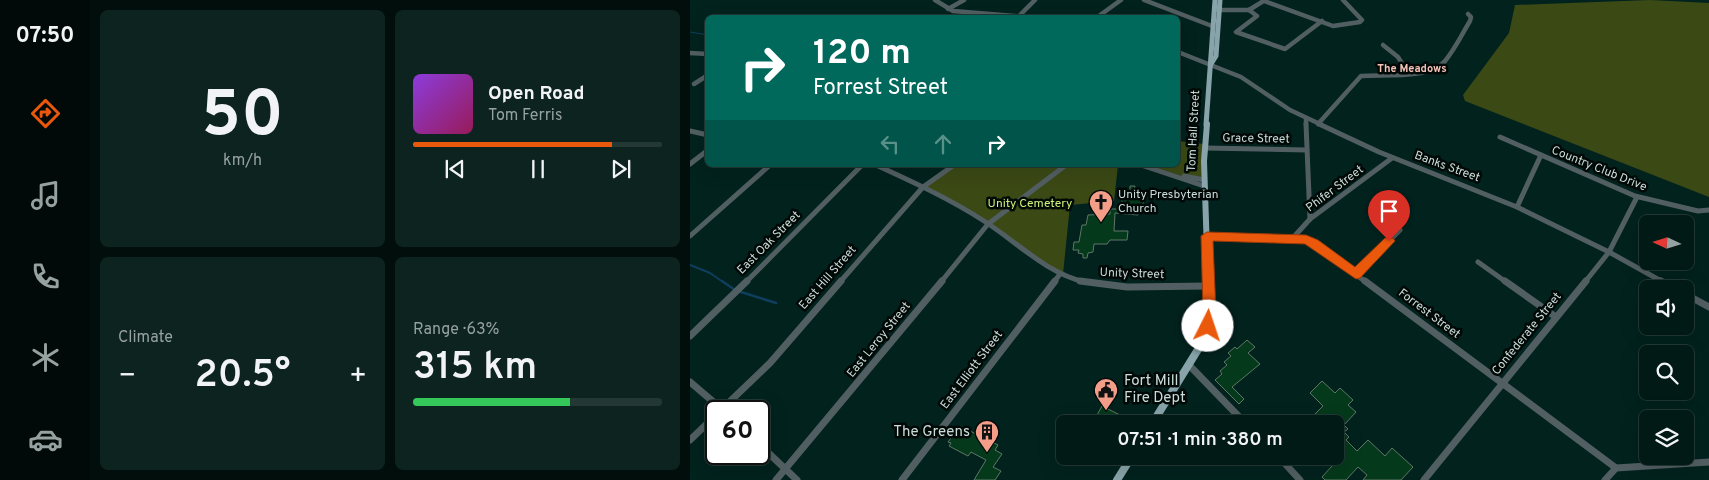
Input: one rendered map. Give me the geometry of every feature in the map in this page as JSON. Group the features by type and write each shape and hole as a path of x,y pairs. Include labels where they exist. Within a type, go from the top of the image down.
{"main road":[{"name":"Tom Hall Street","path":"1211,64 1216,56 1217,10 1215,0"},
{"name":"Tom Hall Street","path":"1158,415 1202,342 1210,314 1204,183 1205,148 1212,26 1220,0"},
{"path":"1118,480 1127,465"}],"street":[{"path":"935,0 948,8 965,12 1025,15"},
{"path":"948,8 964,0"},
{"path":"1020,14 1035,0"},
{"path":"1100,15 1121,0"},
{"path":"1144,0 1212,26"},
{"path":"1217,10 1249,10 1264,1 1337,26 1360,22 1362,20 1359,16 1343,0"},
{"path":"1249,10 1257,16 1236,32 1285,49 1322,21"},
{"path":"1318,124 1361,76 1432,70 1444,63 1470,21 1471,18 1468,14"},
{"path":"1383,44 1398,57 1408,73"},
{"path":"690,52 705,54"},
{"name":"Banks Street","path":"1180,53 1241,77 1290,110 1318,124 1392,158 1517,207 1609,252 1660,280"},
{"path":"694,84 705,77"},
{"path":"1306,118 1310,219"},
{"path":"690,130 705,134"},
{"name":"Country Club Drive","path":"1500,137 1637,196 1698,211 1709,210"},
{"name":"Grace Street","path":"1205,148 1307,150"},
{"path":"690,164 705,152"},
{"path":"1517,207 1541,155"},
{"name":"Phifer Street","path":"1292,239 1310,219 1392,158"},
{"path":"690,236 768,167"},
{"name":"East Oak Street","path":"690,336 860,167"},
{"name":"Unity Street","path":"880,167 962,207 1041,264 1060,274 1081,281 1108,286 1209,286"},
{"name":"East Hill Street","path":"733,400 770,363 923,187 951,167"},
{"name":"East Leroy Street","path":"776,480 886,350 988,224 1063,167"},
{"path":"1146,167 1179,178 1204,183"},
{"name":"Confederate Street","path":"1424,480 1609,252 1637,196"},
{"path":"1356,274 1400,230"},
{"name":"Forrest Street","path":"1207,236 1306,239 1314,243 1616,468"},
{"path":"1478,262 1556,317"},
{"name":"East Elliott Street","path":"902,480 1060,274"},
{"path":"1694,299 1709,307"},
{"path":"1189,365 1237,415"},
{"path":"690,382 709,400"},
{"name":"East Hill Street","path":"690,440 705,426"},
{"path":"770,455 797,480"},
{"path":"1605,480 1616,468 1709,462"},
{"path":"1286,465 1300,480"}],"green space":[{"path":"1650,0 1709,3 1709,197 1465,101 1463,95 1509,33 1515,5"},
{"path":"1180,141 1204,144 1203,179 1179,177 1148,167 1180,167"},
{"name":"Unity Cemetery","path":"952,167 1118,167 1114,201 1070,205 1063,274 1011,239 924,186"}],"building":[{"name":"Unity Presbyterian Church","path":"1130,186 1135,186 1134,191 1140,191 1140,195 1144,195 1143,208 1140,208 1138,215 1115,213 1114,231 1128,231 1127,240 1110,240 1107,244 1094,244 1093,252 1088,253 1087,258 1083,258 1083,254 1078,253 1079,250 1073,250 1074,242 1079,242 1082,225 1086,225 1088,215 1110,214 1110,209 1121,209 1123,192 1130,191"},
{"path":"1247,340 1255,347 1248,353 1260,364 1232,387 1244,399 1239,404 1215,380 1222,374 1220,371 1227,365 1224,362 1231,356 1228,353 1235,347 1237,349"},
{"path":"1322,381 1335,393 1340,388 1353,400 1348,405 1356,412 1344,425 1344,415 1314,415 1323,406 1310,393"},
{"path":"1102,406 1120,415 1097,415"},
{"name":"The Greens","path":"960,426 998,445 995,450 1002,454 993,467 1001,471 995,480 974,480 986,460 971,452 968,456 949,446 951,443 948,442"},
{"path":"1344,432 1349,437 1346,440 1357,451 1368,440 1385,456 1392,448 1413,467 1401,480 1363,480 1367,475 1358,467 1346,480 1325,480 1322,477 1333,465 1344,465"}],"waterway":[{"path":"690,32 705,34"},
{"path":"690,265 710,273 723,282"},
{"path":"722,281 735,290"},
{"path":"741,292 776,303"}],"place":[{"name":"Unity Presbyterian Church","path":"1101,223"},
{"name":"Fort Mill Fire Dept","path":"1106,411"},
{"name":"The Greens","path":"987,453"}],"district":[{"name":"The Meadows","path":"1412,69"}],"route":[{"path":"1208,326 1210,314 1207,236 1306,239 1356,274 1389,241"}]}
